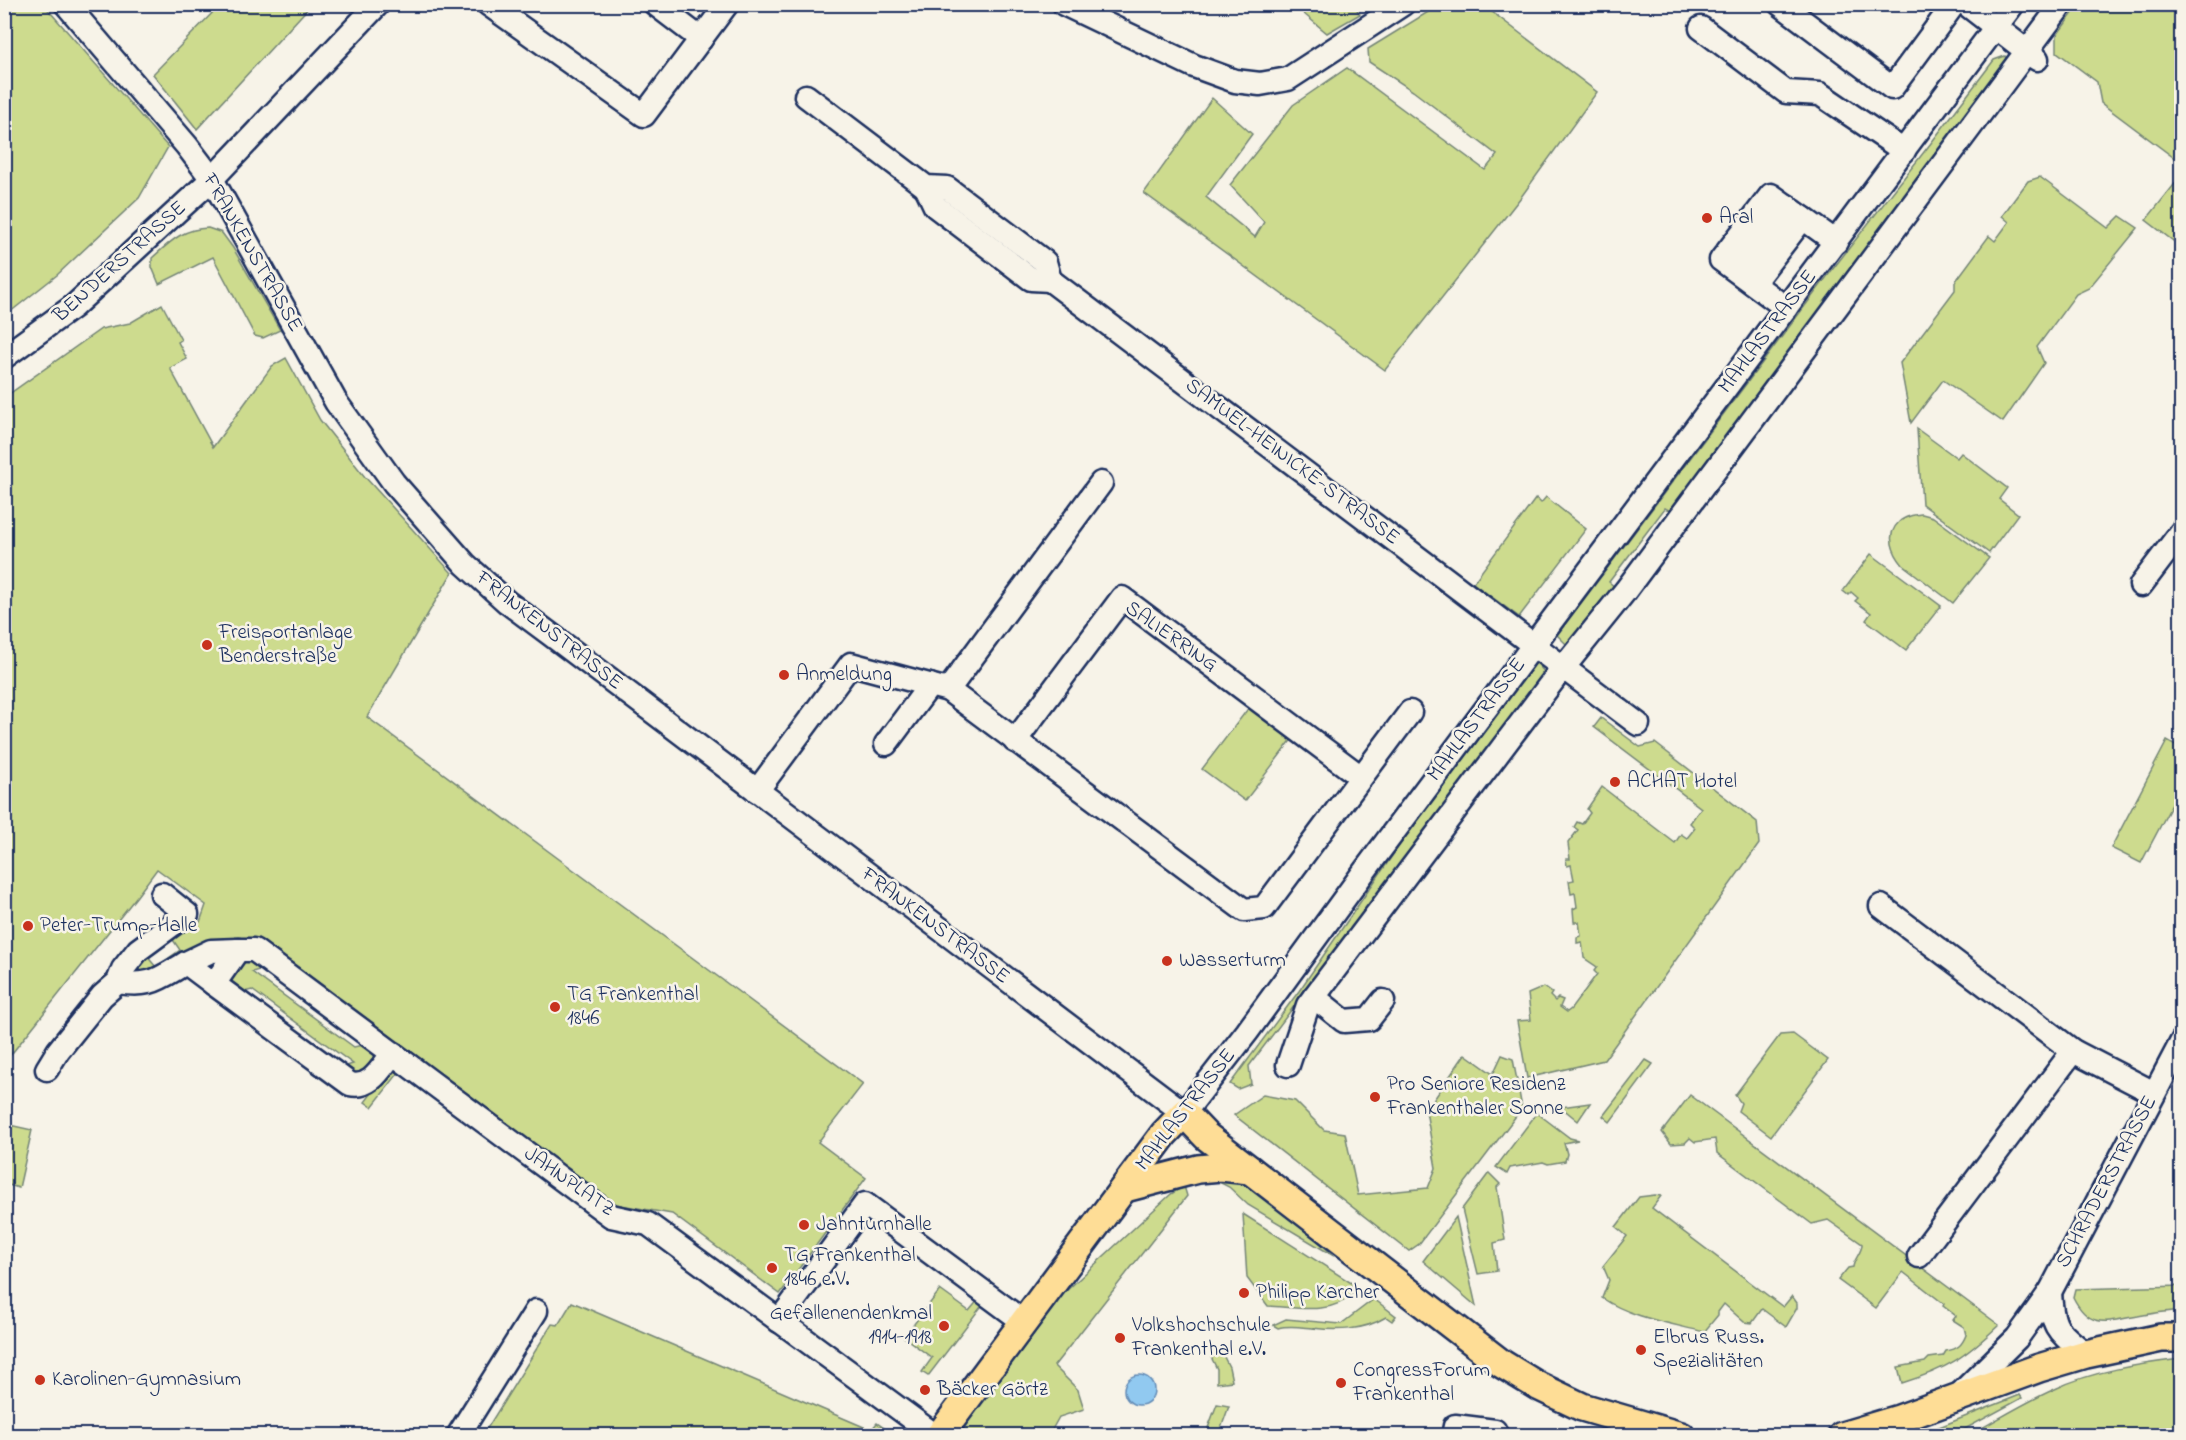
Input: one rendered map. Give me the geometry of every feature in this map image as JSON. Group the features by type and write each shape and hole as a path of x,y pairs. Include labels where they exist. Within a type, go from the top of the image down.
{"main road":[{"path":"1184,1113 1206,1136 1502,1364 1538,1386 1582,1407 1681,1436"},
{"name":"MAHLASTRASSE","path":"938,1436 1164,1134 1184,1113"},
{"path":"1125,1188 1198,1169 1221,1167 1250,1170"},
{"path":"1842,1436 1899,1419 1958,1396 2086,1354 2161,1338 2181,1338"}],"street":[{"name":"FRANKENSTRASSE","path":"66,4 187,146 212,179 336,402 394,483 465,564 507,602 1184,1113"},
{"name":"BENDERSTRASSE","path":"4,357 74,306 212,179 378,4"},
{"path":"488,4 644,115 727,4"},
{"path":"655,4 701,39"},
{"path":"1064,4 1194,66 1235,81 1260,84 1288,79 1403,4"},
{"path":"1780,4 1892,88 1954,4"},
{"path":"1966,4 2032,55"},
{"name":"MAHLASTRASSE","path":"1184,1113 1247,1032 1372,859 2013,4"},
{"path":"1288,1065 1308,1005 2032,55 2062,4"},
{"path":"1701,28 1786,92 1820,94 1904,151"},
{"name":"SAMUEL-HEINICKE-STRASSE","path":"806,96 926,187 947,188 1045,262 1050,280 1638,724"},
{"path":"1786,308 1721,260 1771,195 1836,242"},
{"path":"1745,277 1795,212"},
{"path":"886,744 939,688 1101,483"},
{"path":"2141,585 2181,531"},
{"name":"SALIERRING","path":"1016,741 1122,598 1361,777"},
{"path":"757,791 851,664 939,688 1016,741 1244,910 1264,909 1410,712"},
{"path":"47,1069 58,1051 102,996 118,982 123,969 138,950 188,914 162,894"},
{"path":"1881,906 2073,1051 2154,1093"},
{"path":"214,984 238,950"},
{"name":"JAHNPLATZ","path":"118,982 138,985 152,982 211,951 254,950 611,1216 648,1224 938,1436"},
{"path":"186,963 350,1084 356,1086 368,1083 393,1053"},
{"path":"1314,997 1344,1021 1369,1019 1383,1001"},
{"name":"SCHRADERSTRASSE","path":"1958,1396 2017,1338 2050,1292 2181,1041"},
{"path":"1919,1256 2073,1051"},
{"path":"779,1321 865,1204 1024,1322"},
{"name":"SCHRADERSTRASSE","path":"2050,1292 2054,1323 2060,1332 2086,1354"},
{"path":"458,1436 536,1311"},
{"path":"1454,1431 1496,1431"}],"green space":[{"path":"5,4 44,5 168,147 139,198 57,275 5,316"},
{"path":"1441,4 1483,5 1597,92 1521,197 1385,370 1144,193 1212,98 1252,134 1206,197 1255,237 1264,222 1230,185 1293,105 1347,68 1485,170 1497,155 1413,91 1369,62 1368,49"},
{"path":"220,5 311,5 197,129 153,74"},
{"path":"1301,5 1354,5 1360,14 1327,33 1298,9"},
{"path":"2079,5 2181,5 2181,163 2101,103 2097,82 2057,52 2057,35"},
{"path":"2005,56 2008,64 1674,513 1665,508 1609,582 1616,588 1569,647 1557,635 1832,270 1994,60"},
{"path":"2040,177 2108,228 2120,216 2138,228 2089,288 2076,294 2037,347 2044,363 2003,422 1943,380 1911,423 1900,363 1955,290 1955,282 1989,236 1995,241 2009,222 2002,216 2028,181"},
{"path":"2182,177 2181,247 2146,220"},
{"path":"208,228 222,233 233,248 280,330 263,338 255,336 213,257 159,284 152,267 152,258 184,233"},
{"path":"162,304 181,340 178,342 187,359 170,368 213,447 272,366 286,358 320,420 365,477 452,573 367,717 863,1084 818,1142 866,1178 780,1294 672,1214 615,1204 291,962 255,944 152,975 140,972 138,968 146,955 156,967 180,950 171,937 200,922 206,905 157,869 5,1062 5,397 101,329 130,323"},
{"path":"1917,429 1957,458 1961,453 2007,488 1999,499 2018,514 1989,553 1922,504"},
{"path":"1546,497 1586,529 1519,617 1473,583 1536,498 1541,503"},
{"path":"1922,514 1933,517 1989,558 1953,603 1903,565 1894,550 1891,538 1895,527 1904,518"},
{"path":"1871,554 1941,606 1906,650 1866,620 1871,613 1855,601 1858,598 1851,592 1848,595 1843,591"},
{"path":"1536,662 1545,673 1249,1066 1251,1084 1238,1089 1230,1084 1299,991 1401,843"},
{"path":"1250,706 1293,738 1245,801 1202,769"},
{"path":"1601,718 1640,747 1655,743 1757,822 1759,844 1604,1060 1527,1078 1517,1021 1531,1020 1528,994 1544,987 1552,993 1550,996 1555,1001 1558,998 1563,1000 1560,1007 1567,1012 1597,974 1594,971 1597,967 1584,958 1582,942 1577,943 1577,937 1581,936 1579,922 1574,922 1573,909 1577,907 1575,893 1571,894 1569,881 1574,880 1571,865 1567,866 1566,859 1570,859 1568,843 1578,830 1574,827 1577,822 1582,824 1590,813 1587,809 1602,787 1675,843 1681,834 1687,838 1695,828 1690,823 1701,808 1594,727"},
{"path":"2167,741 2181,749 2181,787 2141,863 2111,848"},
{"path":"250,958 269,967 252,972 354,1047 371,1043 376,1047 377,1058 364,1077 337,1069 353,1064 252,990 236,994 228,983 238,963"},
{"path":"1793,1034 1828,1060 1771,1136 1738,1111 1741,1103 1735,1095 1780,1035"},
{"path":"1465,1054 1493,1074 1502,1055 1513,1059 1522,1108 1419,1244 1409,1251 1234,1115 1263,1095 1295,1101 1324,1130 1345,1133 1358,1195 1428,1188 1436,1168 1426,1111"},
{"path":"1646,1060 1653,1064 1610,1122 1603,1116"},
{"path":"394,1068 401,1070 372,1107 365,1102 387,1073"},
{"path":"1690,1095 1999,1325 1954,1361 1931,1373 1902,1383 1898,1367 1943,1356 1946,1351 1957,1348 1961,1344 1966,1335 1964,1327 1953,1320 1956,1316 1903,1272 1876,1308 1838,1280 1848,1268 1853,1267 1862,1244 1828,1220 1812,1224 1717,1153 1715,1139 1695,1142 1690,1138 1685,1143 1671,1144 1662,1132"},
{"path":"1590,1103 1578,1121 1561,1107"},
{"path":"1537,1113 1570,1138 1578,1140 1564,1143 1567,1154 1565,1161 1510,1168 1507,1174 1496,1167"},
{"path":"5,1124 32,1130 19,1188 5,1184"},
{"path":"1489,1173 1500,1184 1497,1187 1505,1240 1494,1243 1497,1271 1478,1274 1462,1209"},
{"path":"1207,1176 1231,1177 1256,1189 1285,1211 1334,1256 1248,1205 1229,1187"},
{"path":"1184,1186 1187,1196 1054,1366 1078,1390 1084,1409 1059,1417 1049,1435 957,1436 1051,1305 1171,1194"},
{"path":"1661,1196 1652,1208 1783,1307 1792,1296 1797,1303 1797,1308 1786,1327 1762,1309 1752,1323 1744,1322 1724,1304 1704,1332 1638,1315 1602,1298 1609,1280 1603,1266 1627,1236 1616,1227 1639,1197"},
{"path":"1243,1214 1353,1284 1349,1290 1352,1294 1343,1301 1323,1308 1268,1306 1247,1278"},
{"path":"1456,1217 1476,1306 1423,1261"},
{"path":"2181,1286 2181,1310 2109,1321 2093,1319 2086,1315 2073,1297 2075,1289"},
{"path":"940,1290 969,1311 979,1299 984,1303 928,1376 922,1372 932,1358 904,1337"},
{"path":"1374,1299 1396,1316 1392,1321 1386,1317 1368,1325 1340,1330 1295,1326 1278,1328 1273,1325 1286,1319 1341,1324"},
{"path":"572,1302 871,1430 877,1423 894,1435 483,1435 552,1324 558,1325"},
{"path":"1222,1353 1229,1367 1232,1381 1217,1383 1217,1369 1211,1357"},
{"path":"2181,1359 2181,1435 1969,1435 2033,1400 2085,1377 2116,1369"},
{"path":"2020,1395 2022,1398 1954,1435 1919,1435"},
{"path":"1217,1404 1229,1406 1219,1434 1208,1428"}],"water":[{"path":"1139,1375 1145,1376 1153,1384 1153,1396 1145,1404 1139,1405 1133,1404 1125,1396 1124,1390 1125,1384 1133,1376"}],"place":[{"name":"Aral","path":"1707,218"},
{"name":"Freisportanlage Benderstraße","path":"207,645"},
{"name":"Anmeldung","path":"784,675"},
{"name":"ACHAT Hotel","path":"1615,782"},
{"name":"Peter-Trump-Halle","path":"28,926"},
{"name":"Wasserturm","path":"1167,961"},
{"name":"TG Frankenthal 1846","path":"555,1007"},
{"name":"Pro Seniore Residenz Frankenthaler Sonne","path":"1375,1097"},
{"name":"Jahnturnhalle","path":"804,1225"},
{"name":"TG Frankenthal 1846 e.V.","path":"772,1268"},
{"name":"Philipp Karcher","path":"1244,1293"},
{"name":"Gefallenendenkmal 1914-1918","path":"944,1326"},
{"name":"Volkshochschule Frankenthal e.V.","path":"1120,1338"},
{"name":"Elbrus Russ. Spezialitäten","path":"1641,1350"},
{"name":"Karolinen-Gymnasium","path":"40,1380"},
{"name":"CongressForum Frankenthal","path":"1341,1383"},
{"name":"Bäcker Görtz","path":"925,1390"}]}
